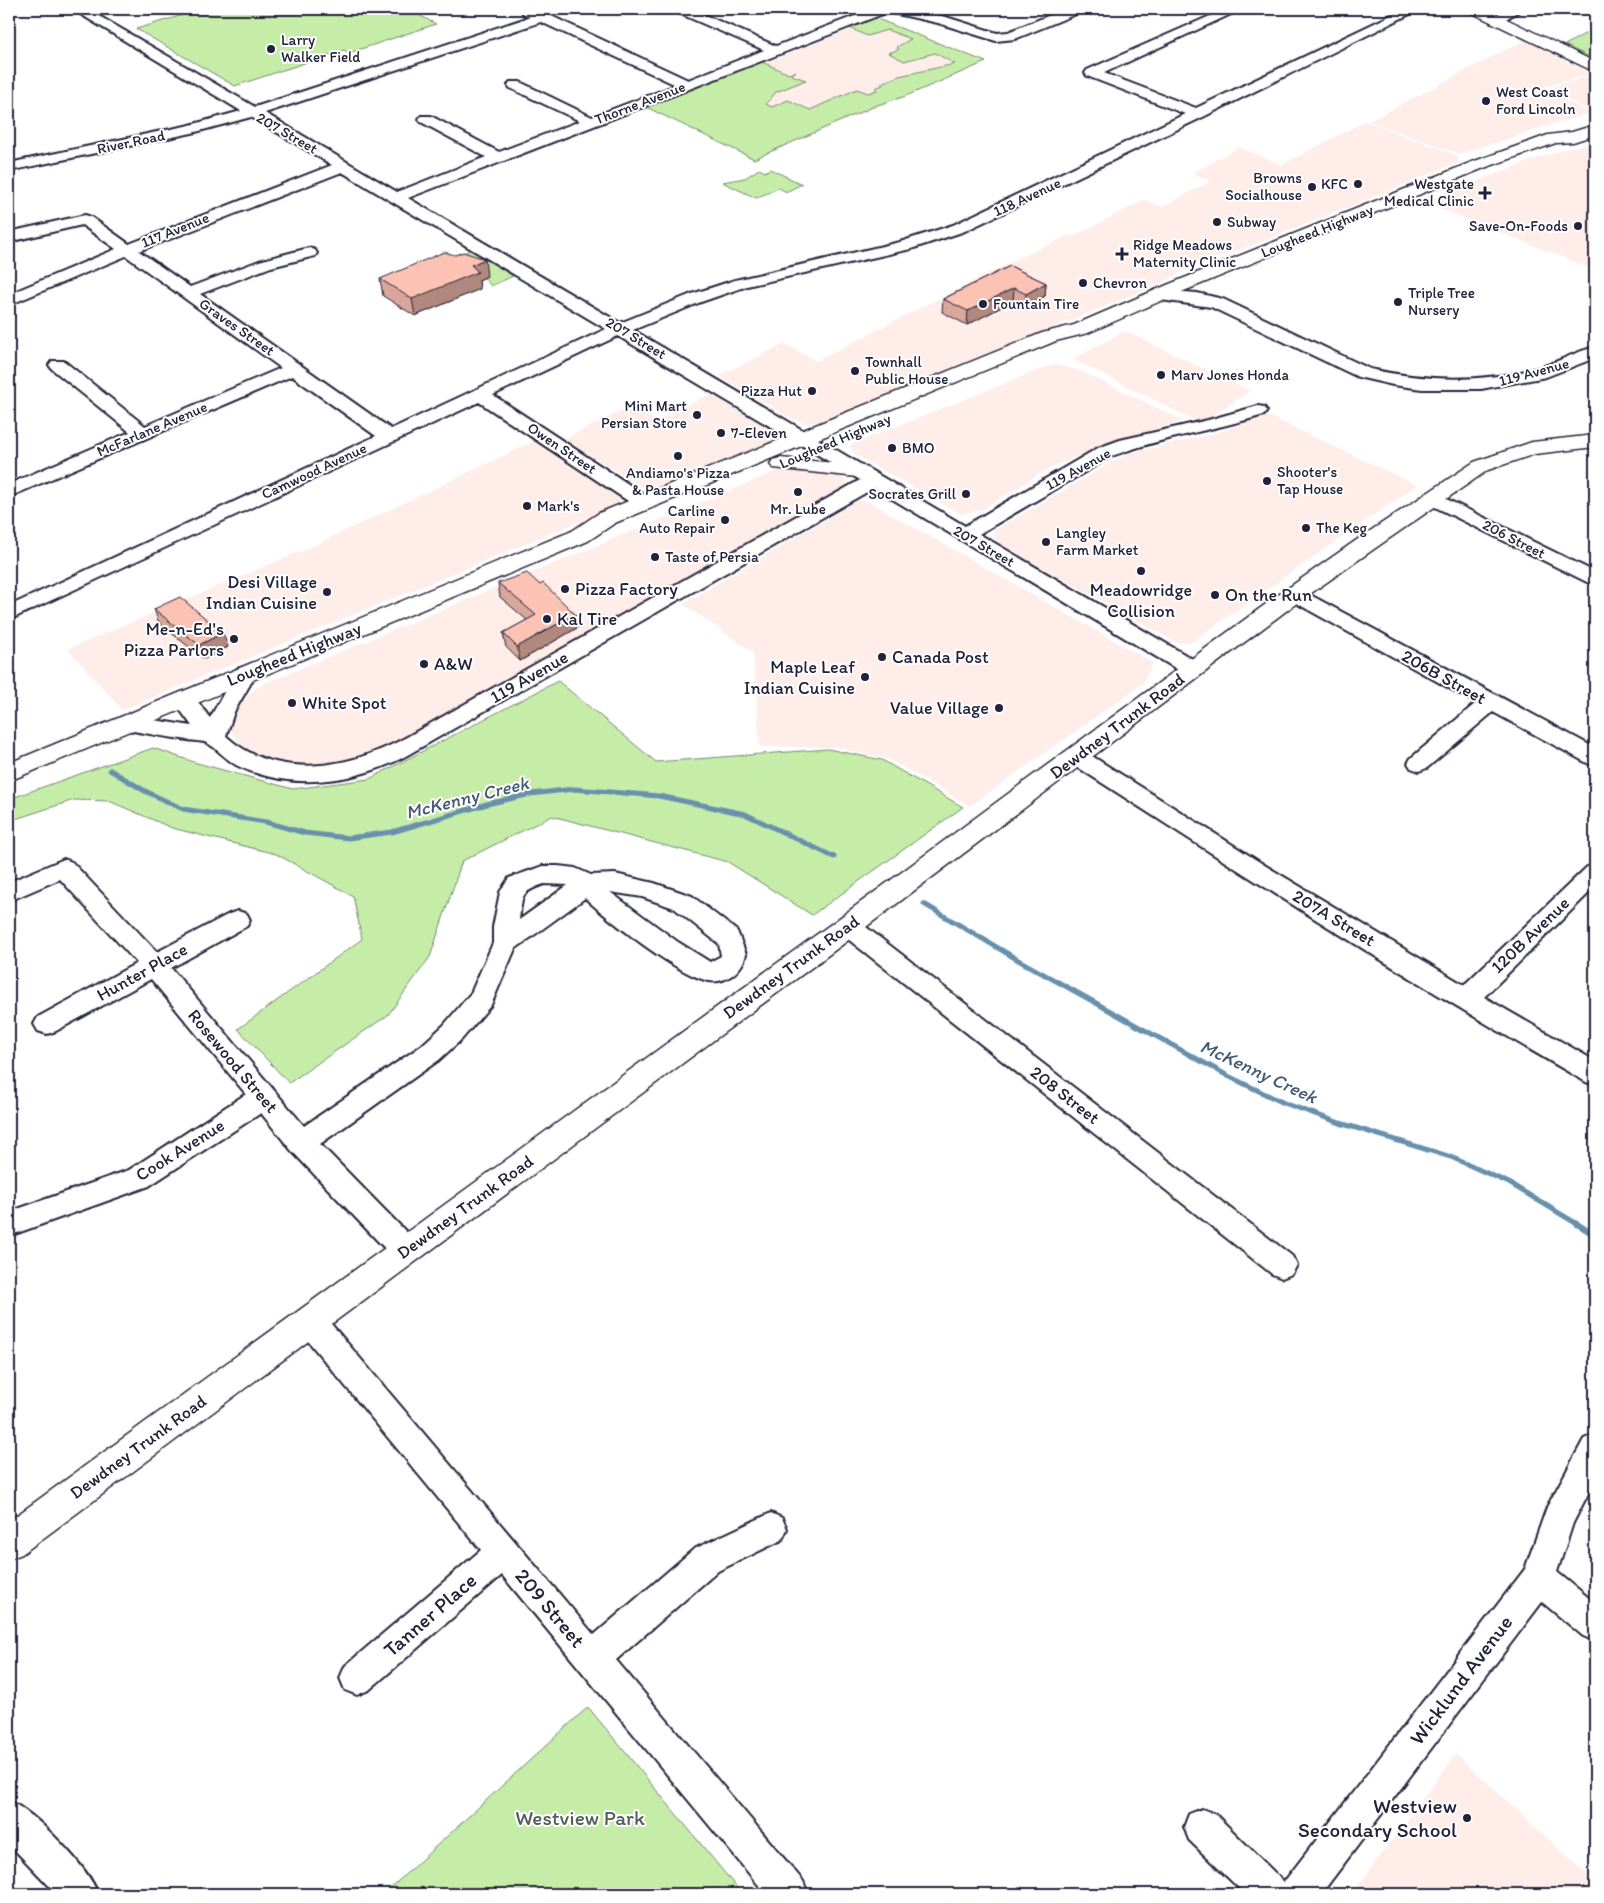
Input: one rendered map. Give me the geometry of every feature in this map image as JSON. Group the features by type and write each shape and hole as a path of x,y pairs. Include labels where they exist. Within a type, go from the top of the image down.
{"main road":[{"path":"1475,9 1595,68"},
{"name":"Lougheed Highway","path":"1554,138 1564,129 1595,119"},
{"name":"Lougheed Highway","path":"9,773 580,536 607,518 811,443 1049,337 1081,329 1158,295 1478,166 1554,138 1573,136 1595,130"},
{"name":"Dewdney Trunk Road","path":"9,1542 848,926 1294,594 1432,498 1481,466 1516,453 1532,448 1595,441"},
{"name":"Lougheed Highway","path":"580,536 618,530 780,464 811,443"},
{"path":"780,464 865,476"}],"street":[{"name":"207 Street","path":"78,9 1194,669"},
{"path":"524,9 688,85"},
{"path":"681,9 777,51"},
{"path":"698,16 719,9"},
{"name":"Thorne Avenue","path":"397,197 884,9"},
{"path":"892,9 940,20 996,37 1010,36 1076,9"},
{"path":"1198,114 1092,73 1236,9"},
{"name":"118 Avenue","path":"620,329 686,301 741,283 895,249 940,236 1008,206 1414,9"},
{"path":"1496,19 1516,9"},
{"path":"1204,11 1221,16"},
{"name":"River Road","path":"9,168 182,132 252,113 393,69 542,17"},
{"path":"515,85 592,122"},
{"path":"426,119 498,158"},
{"name":"117 Avenue","path":"9,300 201,219 344,166"},
{"name":"Graves Street","path":"9,237 85,220 389,436"},
{"path":"188,293 265,264 309,253"},
{"path":"1206,276 1208,294 1217,303"},
{"path":"1158,295 1197,298 1217,303"},
{"name":"119 Avenue","path":"1217,303 1364,374 1381,378 1437,384 1493,383 1529,376 1569,364 1595,352"},
{"name":"Camwood Avenue","path":"9,614 620,329"},
{"path":"58,365 143,433"},
{"name":"McFarlane Avenue","path":"9,491 295,368"},
{"name":"Owen Street","path":"479,394 564,448 644,503"},
{"name":"119 Avenue","path":"965,534 1105,452 1127,444 1212,425 1258,411"},
{"name":"119 Avenue","path":"184,700 215,737 230,751 264,768 292,773 349,768 379,760 432,732 865,476"},
{"name":"206 Street","path":"1432,498 1595,580"},
{"name":"206B Street","path":"1294,594 1595,758"},
{"path":"128,723 215,737 223,712 245,674"},
{"path":"1419,763 1491,702"},
{"name":"207A Street","path":"1076,756 1266,877 1595,1074"},
{"name":"Rosewood Street","path":"9,892 64,868 154,964 301,1142 405,1250"},
{"name":"120B Avenue","path":"1466,998 1595,873"},
{"path":"301,1142 430,1052 453,1032 482,998 505,943 505,927 512,892 518,884 544,875 575,877 587,884 594,893 683,957 705,970 716,972 731,961 733,946 728,938 683,902 645,889 616,883 587,884 505,943"},
{"name":"Hunter Place","path":"47,1024 154,964 238,920"},
{"name":"208 Street","path":"848,926 1282,1264"},
{"name":"Cook Avenue","path":"9,1224 139,1178 263,1097"},
{"name":"209 Street","path":"310,1321 790,1894"},
{"name":"Wicklund Avenue","path":"1298,1894 1539,1578 1558,1518 1595,1449"},
{"path":"593,1658 706,1560 771,1528"},
{"name":"Tanner Place","path":"357,1678 503,1552"},
{"path":"1539,1578 1595,1624"},
{"path":"9,1819 61,1870 80,1894"},
{"path":"1202,1827 1271,1894"}],"shaded area":[{"path":"875,20 982,63 754,159 648,108"},
{"name":"West Coast Ford Lincoln","path":"1525,40 1592,74 1540,88 1590,113 1459,154 1369,121"},
{"path":"1590,76 1595,79 1595,111 1593,112 1546,89"},
{"path":"1365,121 1456,155 1460,162 1251,246 1188,268 1162,283 823,422 805,423 791,418 719,376 785,344 816,361 1013,261 1067,236 1074,236 1145,200 1162,207 1211,181 1193,173 1239,147 1282,165"},
{"path":"1595,141 1595,270 1424,202 1543,156"},
{"name":"Marv Jones Honda","path":"1125,331 1250,391 1200,423 1073,359"},
{"path":"1054,364 1080,371 1184,421 1114,440 1046,470 983,509 961,514 855,455 850,445"},
{"path":"711,394 764,426 775,438 771,443 657,490 647,490 564,439 631,407 656,421"},
{"path":"1266,415 1417,485 1191,642 1177,643 996,541 993,531 1126,454 1213,434"},
{"path":"535,441 616,492 620,498 619,503 615,507 122,710 68,649 309,548"},
{"path":"790,469 835,474 844,479 847,484 844,489 386,749 343,763 294,765 271,761 249,750 235,738 229,722 238,703 257,688 270,681 778,471"},
{"path":"858,500 869,502 1153,663 1142,684 970,806 890,760 835,747 760,747 753,652 683,604"},
{"name":"Westview Secondary School","path":"1456,1754 1595,1882 1595,1894 1352,1894"}],"green space":[{"path":"203,9 421,9 413,12 436,24 349,53 344,50 235,86 136,29"},
{"path":"875,18 986,62 906,96 877,105 754,159 648,108 642,109 762,62 789,74 796,71 791,75 806,80 776,92 766,104 772,107 788,100 810,110 857,89 868,93 877,90 875,88 883,85 881,83 899,76 955,64 935,53 904,61 889,53 899,49 897,47 911,39 887,30 867,36 850,28"},
{"path":"1595,28 1595,60 1565,45"},
{"path":"759,169 765,172 770,169 802,184 786,192 779,188 756,198 722,182 745,178"},
{"path":"470,250 513,276 491,286 479,272 439,263"},
{"path":"558,681 656,762 828,749 882,760 963,807 812,915 728,862 552,816 462,861 430,957 388,1015 289,1083 238,1029 362,939 353,896 276,854 172,828 109,801 74,800 9,821 9,799 153,748 197,763 293,789 369,779"},
{"name":"Westview Park","path":"588,1707 742,1894 384,1894"}],"building":[{"path":"444,252 455,255 463,252 485,259 471,265 478,272 412,299 380,279"},
{"path":"1010,266 1046,283 1026,294 1014,288 968,311 943,299"},
{"path":"527,573 540,585 543,583 575,614 517,647 503,633 536,615 498,583"},
{"path":"180,597 223,633 199,645 154,609"}],"waterway":[{"name":"McKenny Creek","path":"110,770 145,791 183,809 266,822 305,833 348,838 392,832 487,804 531,794 574,789 659,796 745,814 834,857"},
{"name":"McKenny Creek","path":"924,904 1020,961 1228,1076 1284,1103 1340,1123 1451,1157 1509,1183 1579,1225"},
{"name":"McKenny Creek","path":"1577,1224 1595,1235"}],"place":[{"name":"Larry Walker Field","path":"271,49"},
{"name":"West Coast Ford Lincoln","path":"1486,101"},
{"name":"KFC","path":"1358,184"},
{"name":"Browns Socialhouse","path":"1312,187"},
{"name":"Westgate Medical Clinic","path":"1485,193"},
{"name":"Subway","path":"1217,222"},
{"name":"Save-On-Foods","path":"1578,226"},
{"name":"Ridge Meadows Maternity Clinic","path":"1122,254"},
{"name":"Chevron","path":"1083,283"},
{"name":"Triple Tree Nursery","path":"1398,302"},
{"name":"Fountain Tire","path":"983,304"},
{"name":"Townhall Public House","path":"855,371"},
{"name":"Marv Jones Honda","path":"1161,375"},
{"name":"Pizza Hut","path":"812,391"},
{"name":"Mini Mart Persian Store","path":"697,415"},
{"name":"7-Eleven","path":"721,433"},
{"name":"BMO","path":"892,448"},
{"name":"Andiamo's Pizza & Pasta House","path":"678,456"},
{"name":"Shooter's Tap House","path":"1267,481"},
{"name":"Mr. Lube","path":"798,492"},
{"name":"Socrates Grill","path":"966,494"},
{"name":"Mark's","path":"527,506"},
{"name":"Carline Auto Repair","path":"725,520"},
{"name":"The Keg","path":"1306,528"},
{"name":"Langley Farm Market","path":"1046,542"},
{"name":"Taste of Persia","path":"655,557"},
{"name":"Meadowridge Collision","path":"1141,571"},
{"name":"Pizza Factory","path":"565,589"},
{"name":"Desi Village Indian Cuisine","path":"327,592"},
{"name":"On the Run","path":"1215,595"},
{"name":"Kal Tire","path":"547,619"},
{"name":"Me-n-Ed's Pizza Parlors","path":"234,639"},
{"name":"Canada Post","path":"882,657"},
{"name":"A&W","path":"424,664"},
{"name":"Maple Leaf Indian Cuisine","path":"865,677"},
{"name":"White Spot","path":"292,703"},
{"name":"Value Village","path":"999,708"},
{"name":"Westview Secondary School","path":"1467,1818"}]}
